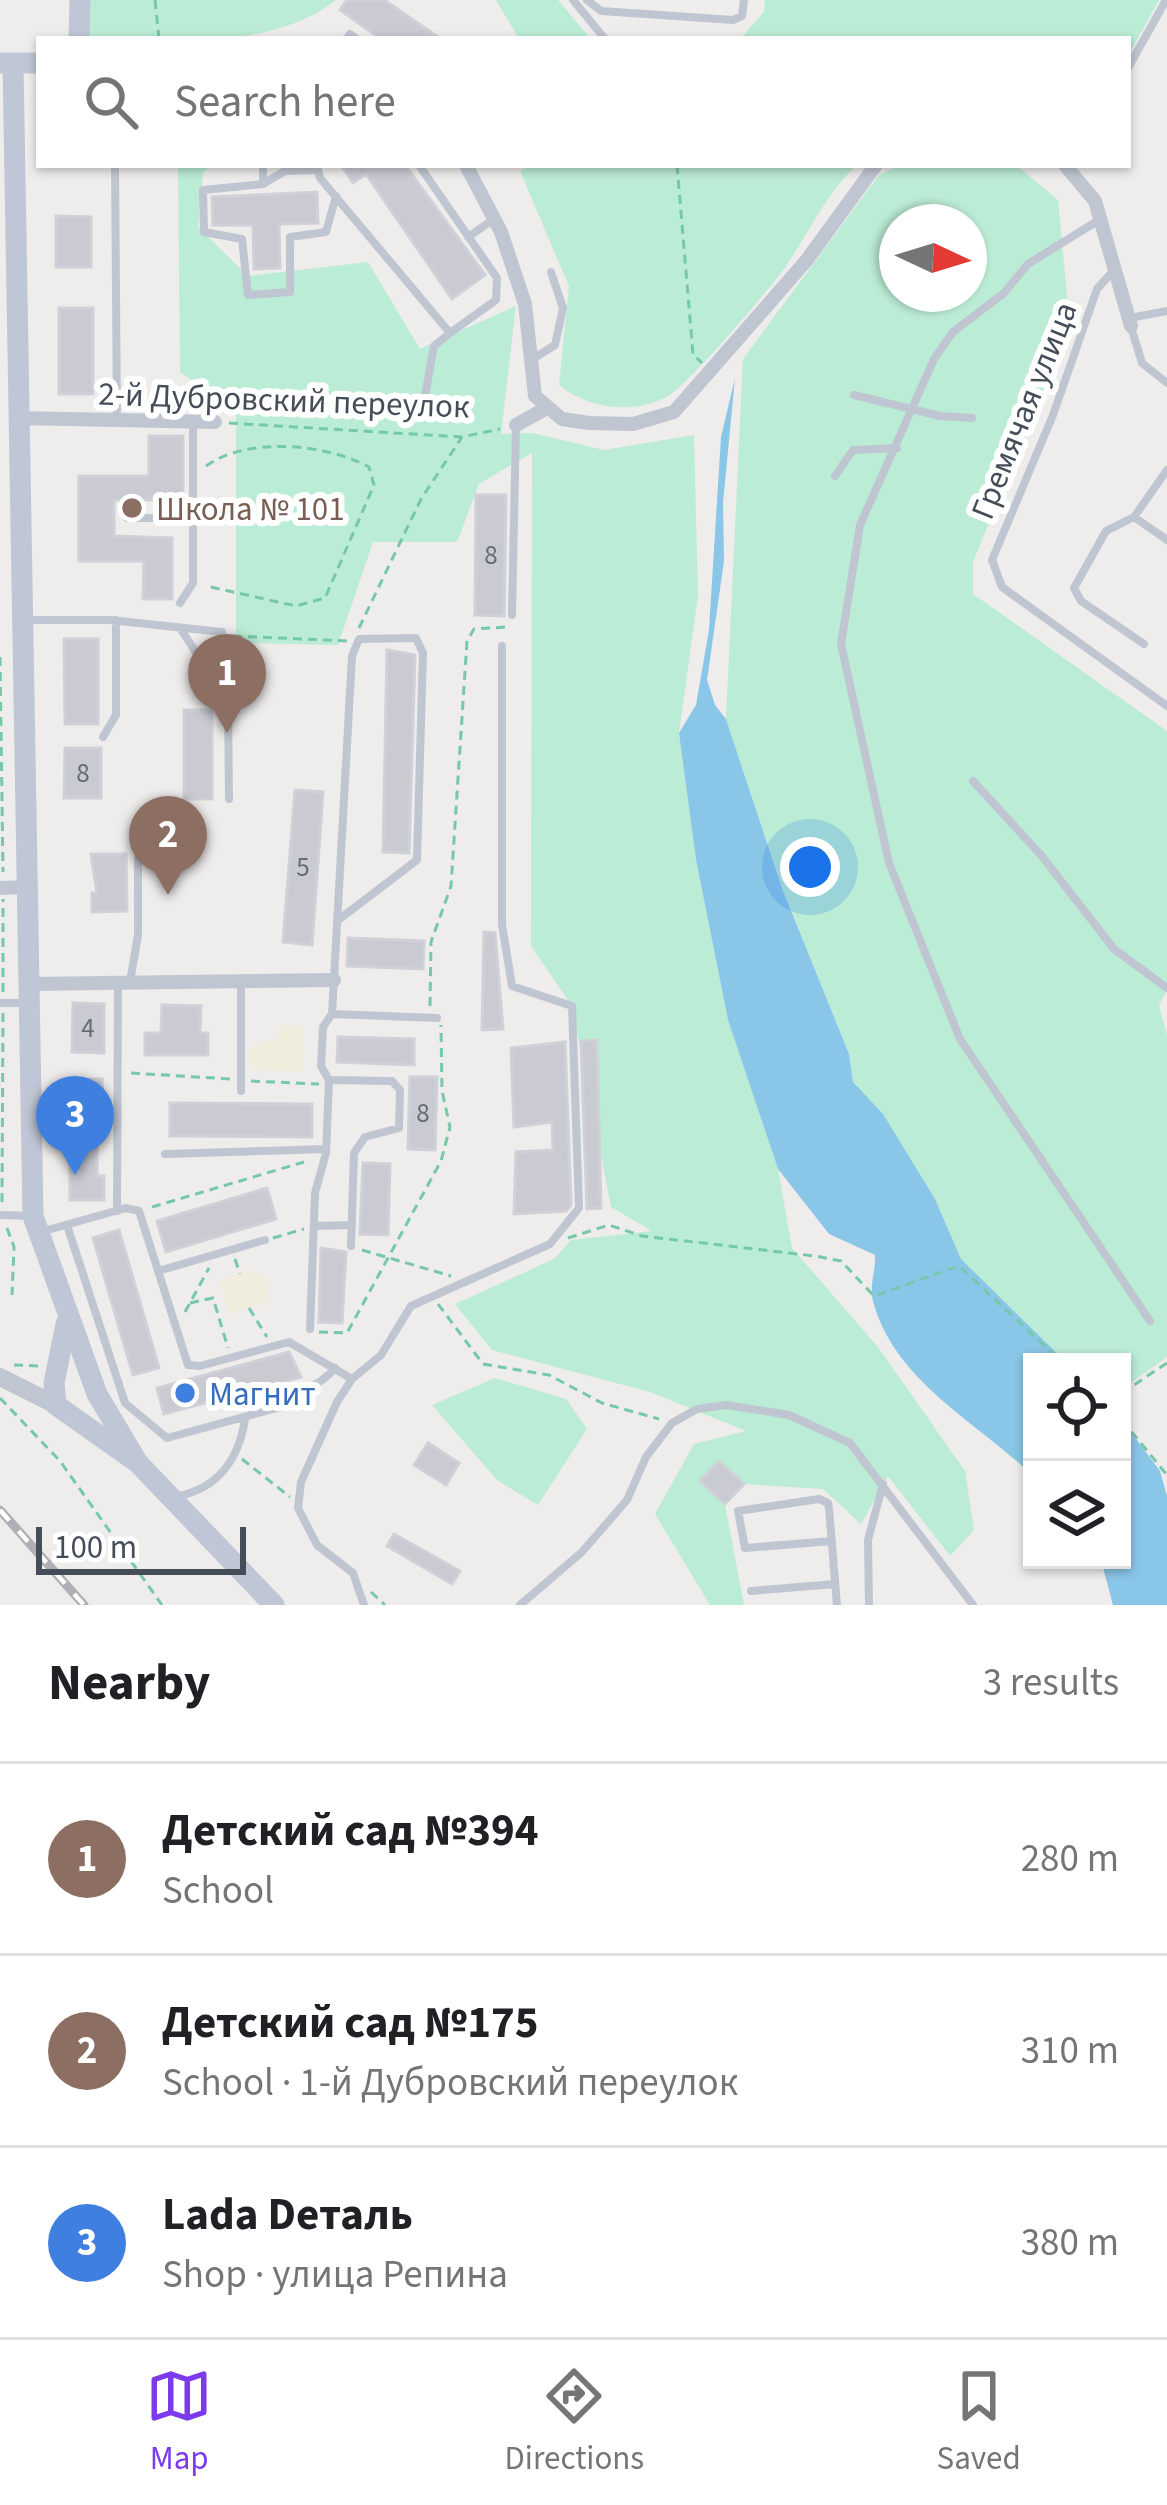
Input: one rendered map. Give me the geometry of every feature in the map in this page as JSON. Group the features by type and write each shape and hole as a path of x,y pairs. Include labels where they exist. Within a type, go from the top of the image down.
{"main road":[{"path":"79,36 80,0"},
{"path":"6,63 16,418 9,520 19,620 10,888 28,993 35,1224 65,1318 97,1394 138,1463"},
{"path":"65,1318 56,1406 138,1463 274,1605"},
{"path":"79,1420 97,1394"}],"street":[{"path":"468,168 495,218 525,304 535,396 545,409 576,421 633,424 674,412 806,261 874,168"},
{"path":"1068,168 1088,191 1100,219 1130,322"},
{"name":"2-й Дубровский переулок","path":"516,425 545,409"},
{"name":"2-й Дубровский переулок","path":"16,418 215,422"},
{"path":"28,993 124,983 334,980"},
{"path":"23,1388 57,1368"},
{"path":"0,1377 56,1406"}],"lane":[{"path":"573,0 603,36"},
{"path":"587,0 601,10 734,20 742,16 745,0"},
{"path":"1131,63 1166,0"},
{"path":"116,168 117,420"},
{"path":"263,168 263,184"},
{"path":"309,168 285,171 263,184 209,186 202,196 204,232 242,238 248,295 290,292 290,237 326,232 336,196"},
{"path":"318,168 450,333"},
{"path":"421,168 497,278 496,300 434,346 425,396"},
{"path":"468,237 495,218"},
{"path":"1100,219 1048,247 1004,293 953,332 910,408 897,448 860,525 841,644 889,863 928,967 979,1073 1036,1148 1150,1321"},
{"name":"Гремячая улица","path":"1114,268 1097,289 1053,415 992,560 1002,587 1167,706"},
{"path":"529,361 556,341 563,308 551,272"},
{"path":"1167,311 1130,322 1142,363 1167,383"},
{"path":"854,395 972,418"},
{"path":"180,603 193,583 193,422"},
{"path":"512,615 516,425"},
{"path":"835,476 853,450 897,448"},
{"path":"1144,644 1081,601 1074,588 1106,531 1134,517 1167,471"},
{"path":"1134,517 1167,540"},
{"path":"127,518 193,518"},
{"path":"19,620 116,620 222,632"},
{"path":"104,737 116,715 116,620"},
{"path":"179,627 228,700 229,799"},
{"path":"310,1330 314,1226 329,1081 321,1066 322,1027 332,1014 337,921 354,642 368,636 408,637 421,643 419,853 409,869 337,921"},
{"path":"364,1605 352,1574 316,1545 298,1508 301,1482 352,1378 381,1355 411,1306 550,1244 579,1208 572,1006 512,986 502,926 502,646"},
{"path":"973,781 1053,869 1114,949 1167,988"},
{"path":"117,1210 118,1072 124,983 138,935 138,859"},
{"path":"241,982 241,1091"},
{"path":"2,1003 28,993"},
{"path":"332,1014 436,1018"},
{"path":"329,1081 392,1081 400,1090 399,1128 364,1137 354,1153 351,1246"},
{"path":"165,1154 325,1153"},
{"path":"1,1215 35,1224 67,1224 117,1210 139,1210 176,1330 193,1367 296,1343 352,1378"},
{"path":"67,1224 125,1403 173,1439 245,1418 320,1387 335,1368"},
{"path":"314,1226 352,1225"},
{"path":"158,1271 265,1240"},
{"path":"520,1605 582,1552 627,1500 646,1457 672,1423 698,1409 727,1405 789,1415 850,1444 973,1605"},
{"path":"171,1498 204,1487 237,1455 245,1418"},
{"path":"869,1605 868,1540 884,1483"},
{"path":"832,1541 745,1548 738,1510 825,1500 832,1541 837,1605"},
{"path":"751,1592 836,1584"}],"path":[{"path":"155,0 159,36"},
{"path":"677,168 693,354 710,371"},
{"name":"2-й Дубровский переулок","path":"215,422 462,437 516,425"},
{"path":"222,632 240,639 354,642 421,499 462,437"},
{"path":"193,477 212,461 262,448 320,450 340,451 369,467 374,485 325,598 296,606 193,583"},
{"path":"318,1357 310,1330 347,1333 441,1161 450,1127 442,1091 442,1028 428,1003 431,942 452,886 467,640 474,629 508,627 512,615"},
{"path":"0,658 10,888 2,1003 1,1215 14,1247 12,1294"},
{"path":"118,1072 147,1073"},
{"path":"139,1210 325,1153"},
{"path":"550,1244 603,1225 642,1236 815,1256 841,1261 854,1279 880,1296 958,1266 1052,1353"},
{"path":"265,1240 314,1226"},
{"path":"351,1246 470,1282"},
{"path":"231,1250 240,1274"},
{"path":"176,1330 215,1255"},
{"path":"432,1296 483,1364 549,1376 602,1403 672,1423"},
{"path":"190,1303 213,1298 231,1358"},
{"path":"249,1308 276,1345"},
{"path":"1131,1387 1167,1363"},
{"path":"1,1366 57,1368"},
{"path":"0,1398 60,1461 162,1605"},
{"path":"1131,1431 1167,1475"},
{"path":"237,1455 298,1508"}],"green space":[{"path":"88,0 336,0 310,17 249,35 87,36"},
{"path":"496,0 558,0 588,36 517,36"},
{"path":"765,0 1159,0 1131,51 1131,36 743,36 764,12"},
{"path":"178,168 208,168 203,173 198,227 248,276 368,262 420,349 516,306 501,434 532,433 604,450 694,435 698,595 679,733 696,860 728,1020 778,1169 792,1248 878,1347 965,1471 974,1530 950,1556 888,1476 861,1524 823,1489 744,1484 719,1461 701,1481 725,1504 744,1605 710,1605 655,1514 694,1444 746,1431 650,1392 492,1350 455,1304 554,1259 571,1240 652,1231 611,1207 572,1006 531,946 532,453 479,484 457,542 373,542 338,645 236,643 236,411 180,372"},
{"path":"854,168 777,278 709,357 671,394 628,407 584,400 559,385 569,286 520,171"},
{"path":"895,168 1020,168 1058,200 1070,327 973,562 973,594 1167,731 1167,990 1159,1005 1167,1035 1167,1357 1131,1383 1131,1353 1057,1353 961,1259 935,1199 853,1082 849,1054 782,887 726,719 743,359 879,175"},
{"path":"495,1378 566,1399 587,1429 538,1505 497,1480 432,1405"}],"sand":[{"path":"283,1025 304,1028 303,1072 249,1070 249,1048 277,1040"},
{"path":"255,1270 266,1281 268,1302 228,1314 220,1280"}],"water":[{"path":"735,378 723,503 724,561 707,680 715,705 726,719 782,888 849,1054 853,1082 883,1114 935,1199 961,1259 1057,1353 1023,1353 1023,1467 940,1398 899,1354 873,1301 875,1255 829,1234 778,1169 728,1020 696,860 679,733 696,705 709,630 721,437"},
{"path":"1131,1432 1160,1471 1167,1496 1167,1605 1113,1605 1103,1569 1131,1569"}],"building":[{"path":"347,0 384,0 437,36 377,36 340,10"},
{"path":"343,168 407,168 485,275 452,299 366,174 353,183"},
{"path":"317,192 318,223 279,224 280,268 254,269 253,225 213,225 212,197"},
{"path":"56,216 91,217 91,267 56,267"},
{"path":"59,308 93,308 93,394 59,394"},
{"path":"149,436 183,436 183,500 114,500 114,536 172,538 172,599 143,599 144,561 79,561 79,476 149,476"},
{"path":"476,495 506,495 504,616 475,615"},
{"path":"64,639 98,639 98,724 65,724"},
{"path":"387,650 415,655 409,853 383,852"},
{"path":"184,710 212,710 212,799 184,799"},
{"path":"65,748 101,748 101,798 64,798"},
{"path":"295,790 323,792 312,945 283,942"},
{"path":"91,854 126,854 127,911 92,912 92,893 97,893"},
{"path":"484,932 495,933 503,1029 482,1030"},
{"path":"348,938 424,941 423,969 347,966"},
{"path":"73,1003 104,1004 104,1053 72,1052"},
{"path":"162,1005 201,1006 200,1033 208,1033 208,1055 145,1055 145,1033 161,1033"},
{"path":"338,1037 414,1039 414,1065 337,1062"},
{"path":"597,1040 601,1208 587,1209 581,1041"},
{"path":"565,1042 571,1205 566,1211 514,1214 516,1152 553,1150 552,1122 514,1127 511,1048"},
{"path":"410,1077 437,1077 435,1150 408,1149"},
{"path":"70,1079 102,1079 103,1104 97,1104 97,1176 104,1176 104,1200 70,1200"},
{"path":"170,1103 312,1104 312,1137 170,1136"},
{"path":"363,1163 390,1164 388,1235 360,1234"},
{"path":"267,1188 276,1219 166,1252 157,1221"},
{"path":"119,1230 159,1368 133,1375 93,1238"},
{"path":"321,1248 346,1252 342,1323 319,1322"},
{"path":"289,1352 301,1377 164,1414 157,1388"},
{"path":"428,1443 459,1463 446,1485 414,1465"},
{"path":"719,1461 744,1484 725,1504 700,1481"},
{"path":"394,1534 460,1571 452,1584 387,1546"}],"railway":[{"path":"0,1510 84,1605"}],"place":[{"name":"Школа № 101","path":"132,508"},
{"name":"Детский сад №394","path":"227,733"},
{"name":"Детский сад №175","path":"168,895"},
{"name":"Lada Dеталь","path":"75,1175"},
{"name":"Магнит","path":"185,1393"}]}
